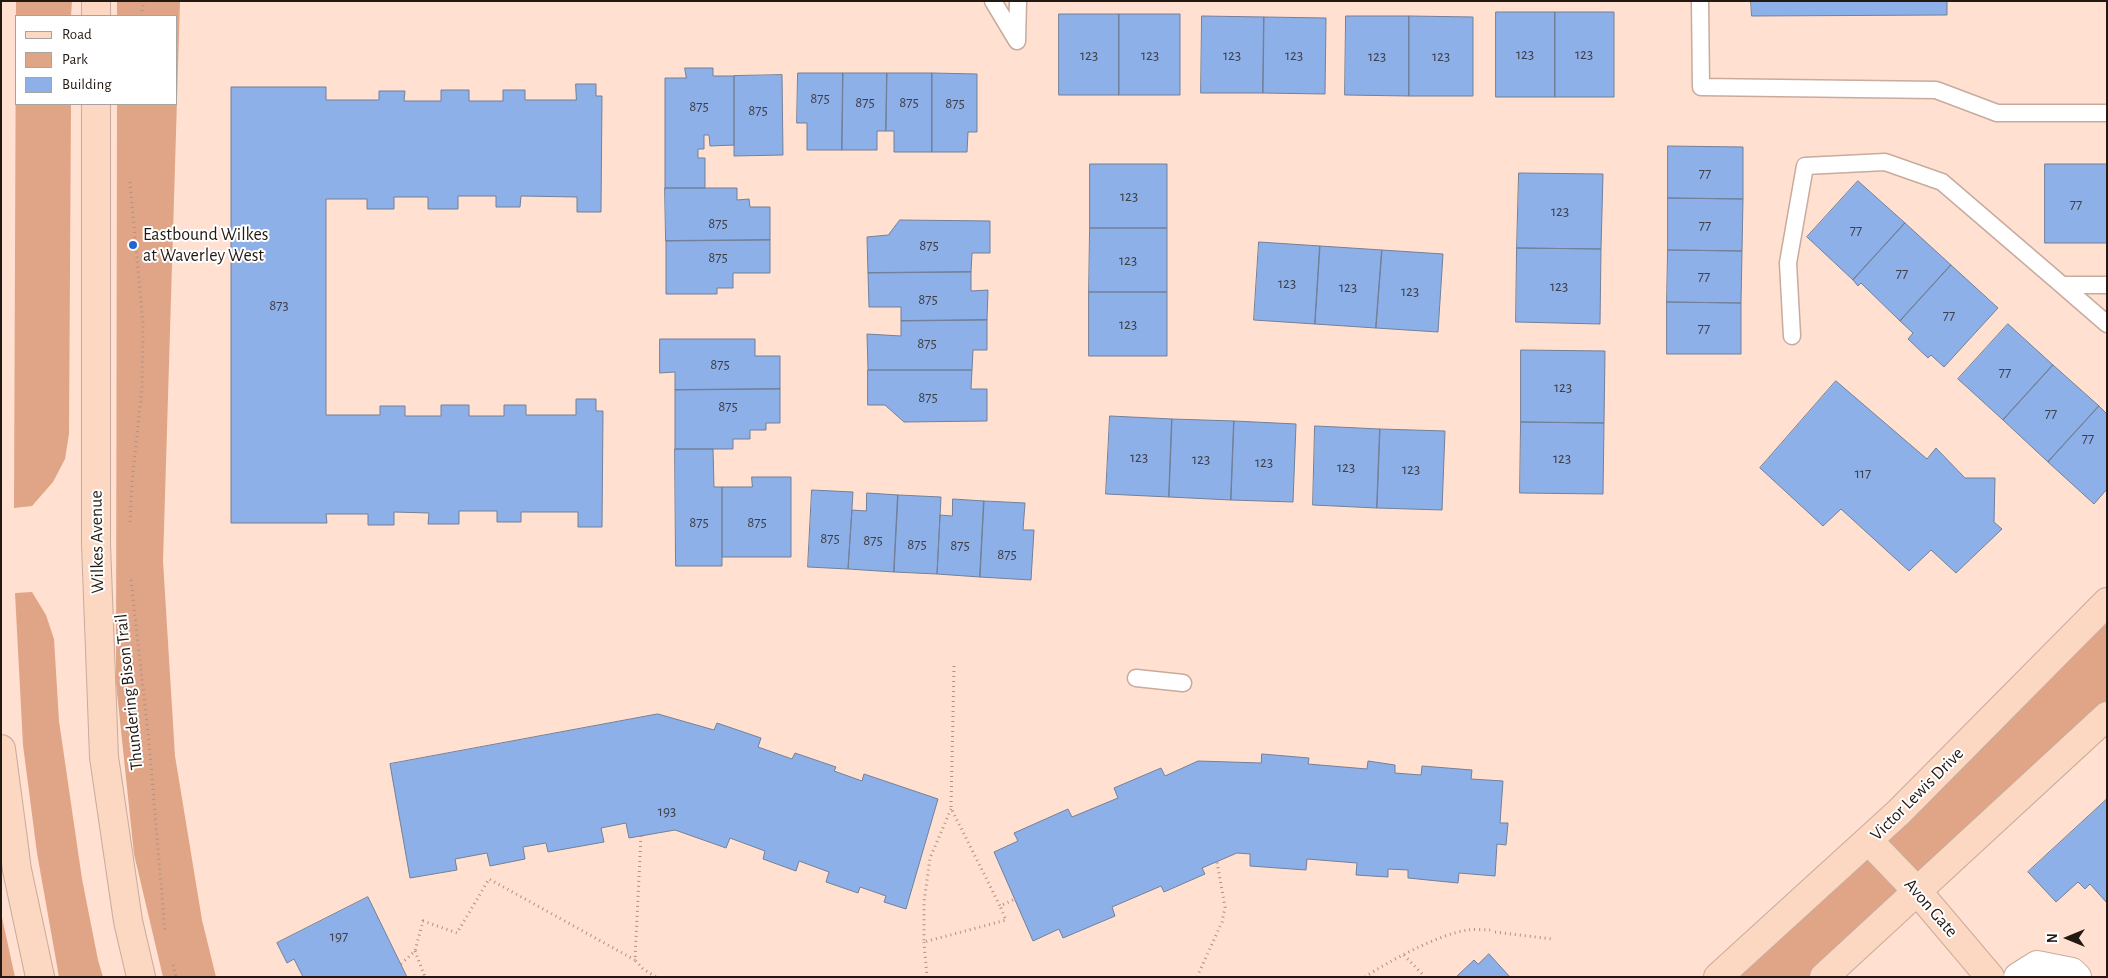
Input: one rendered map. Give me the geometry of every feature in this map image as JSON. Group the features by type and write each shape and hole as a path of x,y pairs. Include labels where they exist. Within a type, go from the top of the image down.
{"main road":[{"path":"96,1 96,15"},
{"name":"Wilkes Avenue","path":"96,105 96,544 104,757 128,921 142,977"},
{"name":"Victor Lewis Drive","path":"1718,977 1869,841 2107,602"},
{"path":"1824,977 2107,716"},
{"path":"1,749 17,870 40,977"},
{"name":"Avon Gate","path":"1869,841 1918,892 1990,977"}],"street":[{"path":"2018,977 2037,965 2072,972 2077,977"}],"lane":[{"path":"993,1 1017,41 1018,1"},
{"path":"1700,1 1700,88 1936,90 1997,113 2107,113"},
{"path":"1792,336 1788,263 1805,166 1885,162 1942,182 2107,324"},
{"path":"2062,285 2107,285"},
{"path":"1136,678 1183,683"}],"path":[{"path":"141,15 144,1"},
{"path":"129,175 143,324 142,389 132,482 130,525"},
{"name":"Thundering Bison Trail","path":"131,577 133,612 149,742 165,937"},
{"path":"927,977 924,942 924,902 930,858 951,808 954,666"},
{"path":"924,942 1006,920 951,808"},
{"path":"635,960 641,836"},
{"path":"1197,977 1222,922 1225,907 1217,862"},
{"path":"401,964 415,951 423,921 458,933 489,879 635,960 643,969 656,977"},
{"path":"1000,906 1015,899"},
{"path":"1365,977 1392,960 1435,941 1467,930 1493,931 1552,940"},
{"path":"415,951 425,977"},
{"path":"1404,955 1425,977"},
{"path":"172,961 176,977"}],"green space":[{"path":"16,1 72,1 71,15 16,15"},
{"path":"117,1 180,1 178,67 178,15 117,15"},
{"path":"16,105 71,105 69,434 65,459 53,482 32,506 14,508"},
{"path":"117,105 177,105 163,561 175,756 202,920 216,977 163,977 134,854 116,683"},
{"path":"32,592 46,615 54,639 59,721 82,879 103,977 59,977 37,853 23,745 15,593"},
{"path":"2107,602 2107,716 1824,977 1718,977"},
{"path":"1,913 15,977 1,977"}],"building":[{"path":"1751,1 1947,1 1947,15 1752,16"},
{"path":"1496,12 1555,12 1555,97 1496,97"},
{"path":"1555,12 1614,12 1614,97 1555,97"},
{"path":"1059,14 1119,14 1119,95 1059,95"},
{"path":"1119,14 1180,14 1180,95 1119,95"},
{"path":"1202,16 1264,17 1263,93 1201,93"},
{"path":"1346,16 1409,16 1409,96 1345,95"},
{"path":"1409,16 1473,17 1473,96 1409,96"},
{"path":"1264,17 1326,18 1325,94 1263,93"},
{"path":"685,68 713,68 713,76 734,76 734,145 710,146 709,135 704,135 704,149 698,149 698,158 705,158 705,188 665,188 665,78 686,78"},
{"path":"798,73 843,73 842,150 807,150 807,123 797,123"},
{"path":"843,73 887,73 886,131 877,131 877,150 842,150"},
{"path":"887,73 932,73 932,152 894,152 894,131 886,131"},
{"path":"932,73 977,74 977,132 968,132 967,152 932,152"},
{"path":"782,75 783,155 734,156 734,76"},
{"path":"576,84 596,84 596,96 602,96 601,212 577,212 577,197 521,196 520,207 496,207 496,196 458,196 458,209 428,209 428,197 394,197 394,209 367,209 367,199 326,199 326,415 380,415 380,406 405,406 405,416 441,416 441,405 469,405 469,416 504,416 504,405 526,405 526,415 576,415 576,399 596,399 596,411 603,411 602,527 578,527 578,512 521,512 521,522 497,522 497,511 459,511 459,524 428,524 429,513 394,512 394,525 368,525 368,514 326,514 327,523 231,523 231,87 326,87 326,100 379,100 379,91 405,91 404,101 441,101 441,90 469,90 469,101 503,101 503,90 525,90 525,100 576,100"},
{"path":"1668,146 1743,147 1743,199 1668,198"},
{"path":"1090,164 1167,164 1167,228 1090,228"},
{"path":"2045,164 2107,164 2107,243 2045,243"},
{"path":"1519,173 1603,174 1601,249 1517,248"},
{"path":"1858,181 1905,223 1853,280 1807,237"},
{"path":"665,188 737,188 737,200 749,199 750,207 770,207 770,240 666,241"},
{"path":"1668,198 1743,199 1742,251 1668,250"},
{"path":"900,220 990,221 990,253 972,253 971,272 868,273 867,237 888,235"},
{"path":"1905,223 1951,265 1900,321 1861,283 1858,286 1853,280"},
{"path":"1090,228 1167,228 1167,292 1089,292"},
{"path":"770,240 770,273 733,273 733,288 717,288 717,294 666,294 666,241"},
{"path":"1259,242 1320,246 1315,324 1254,320"},
{"path":"1320,246 1382,250 1376,328 1315,324"},
{"path":"1517,248 1601,249 1600,324 1516,322"},
{"path":"1382,250 1443,254 1438,332 1376,328"},
{"path":"1668,250 1742,251 1741,303 1667,302"},
{"path":"1951,265 1998,308 1944,367 1931,355 1928,358 1908,339 1913,333 1900,321"},
{"path":"971,272 971,291 988,290 987,320 901,321 901,307 869,307 868,273"},
{"path":"1089,292 1167,292 1167,356 1089,356"},
{"path":"1667,302 1741,303 1741,354 1667,354"},
{"path":"987,320 987,350 973,350 972,370 868,370 867,334 901,336 901,321"},
{"path":"2008,324 2053,365 2003,420 1958,379"},
{"path":"660,339 755,339 755,356 780,356 780,389 675,390 675,372 660,373"},
{"path":"1521,350 1605,351 1604,423 1521,422"},
{"path":"2053,365 2099,406 2048,462 2003,420"},
{"path":"868,370 972,370 971,389 987,389 987,421 904,422 885,405 868,405"},
{"path":"1836,381 1927,459 1936,448 1965,478 1995,478 1994,522 2002,529 1956,573 1931,550 1909,571 1841,509 1823,526 1760,468"},
{"path":"780,389 780,423 766,423 766,430 750,430 750,439 733,439 733,449 675,449 675,390"},
{"path":"2099,406 2107,414 2107,489 2094,504 2048,462"},
{"path":"1110,416 1172,419 1169,497 1106,494"},
{"path":"1172,419 1234,421 1231,500 1169,497"},
{"path":"1234,421 1296,424 1293,502 1231,500"},
{"path":"1521,422 1604,423 1603,494 1520,493"},
{"path":"1315,426 1380,429 1377,508 1313,505"},
{"path":"1380,429 1445,431 1442,510 1377,508"},
{"path":"675,449 713,449 714,487 722,487 722,566 676,566"},
{"path":"752,477 791,477 791,557 722,557 722,487 752,487"},
{"path":"812,490 853,492 848,569 808,567"},
{"path":"867,493 898,495 894,572 848,569 852,510 866,511"},
{"path":"898,495 941,497 937,574 894,572"},
{"path":"953,499 984,501 980,577 937,574 940,515 952,516"},
{"path":"984,501 1025,503 1023,530 1034,530 1031,580 980,577"},
{"path":"658,714 714,730 717,723 761,738 758,747 792,759 795,753 836,767 834,771 862,781 864,774 938,799 906,909 884,902 886,896 860,887 858,893 826,882 829,872 799,861 796,871 763,859 765,851 730,838 726,848 675,830 629,838 626,823 601,828 604,842 548,852 546,843 523,847 525,859 490,866 487,853 455,859 457,870 410,878 390,764"},
{"path":"1262,754 1309,758 1308,764 1367,769 1368,761 1395,765 1395,773 1421,775 1422,766 1472,770 1471,779 1503,781 1500,823 1508,823 1506,845 1497,844 1495,876 1459,873 1458,883 1408,878 1408,870 1388,869 1388,877 1356,875 1357,863 1307,859 1306,870 1250,866 1250,854 1237,853 1202,868 1205,874 1164,892 1161,886 1112,907 1115,916 1063,938 1059,929 1033,941 994,852 1018,841 1014,833 1068,809 1072,817 1118,798 1114,788 1161,768 1165,776 1198,761 1261,763"},
{"path":"2107,799 2107,903 2090,884 2085,889 2078,882 2056,902 2028,872"},
{"path":"368,897 407,977 303,977 294,959 287,963 277,943"},
{"path":"1489,954 1510,977 1456,977 1474,960 1478,964"}],"place":[{"name":"Eastbound Wilkes at Waverley West","path":"133,245"}]}
